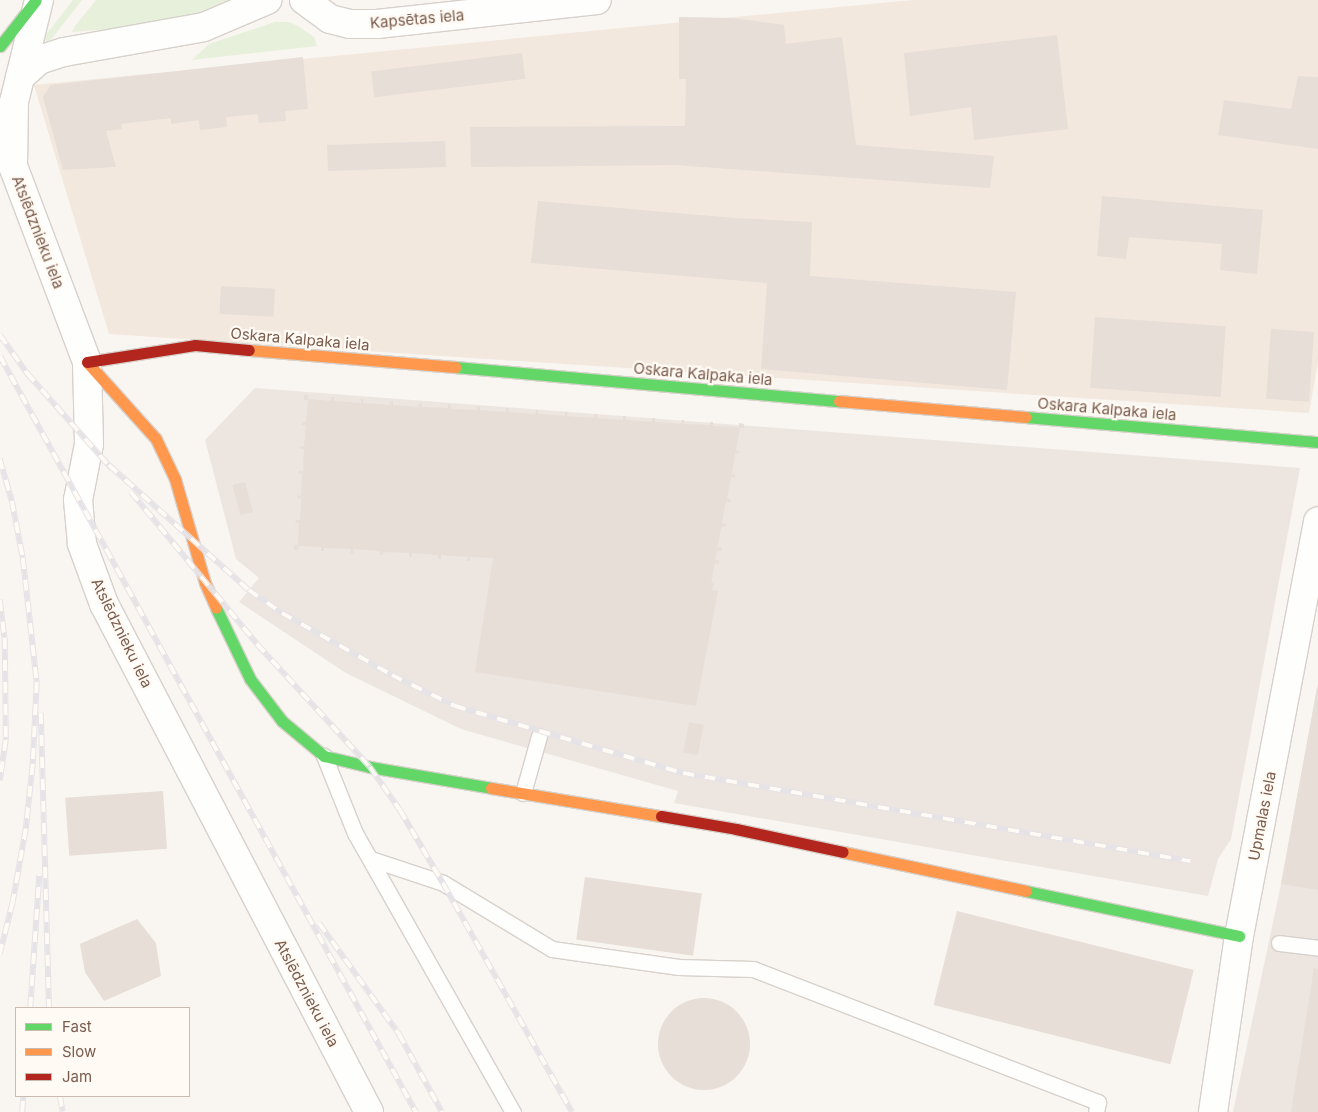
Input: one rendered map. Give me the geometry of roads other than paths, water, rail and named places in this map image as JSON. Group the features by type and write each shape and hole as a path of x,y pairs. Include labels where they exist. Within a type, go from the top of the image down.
{"street":[{"path":"0,46 38,0"},
{"name":"Atslēdznieku iela","path":"38,0 14,102 6,156 87,362 89,444 78,500 82,544 104,604 369,1112"},
{"path":"20,77 39,60 64,52 101,44 204,28 267,0"},
{"name":"Kapsētas iela","path":"304,0 330,19 350,24 377,24 597,0"},
{"name":"Oskara Kalpaka iela","path":"87,362 195,346 1318,442"},
{"path":"87,362 156,439 175,479 205,583 226,635 250,679 282,722 324,756 370,767 736,829 1239,936"},
{"name":"Upmalas iela","path":"1213,1112 1239,936 1318,520"}],"lane":[{"path":"523,793 539,736"},
{"path":"324,756 355,832 513,1112"},
{"path":"371,859 443,883 552,949 679,967 753,969 1098,1102 1096,1112"},
{"path":"1279,942 1318,948"}],"railway":[{"path":"0,335 27,373 112,469"},
{"path":"0,356 416,1112"},
{"path":"0,459 12,501 23,558 37,682 33,764 26,829 13,902 0,954"},
{"path":"109,465 249,590 282,613 392,675 455,706 683,773 1190,861"},
{"path":"131,492 257,644 370,767 400,810 443,883 572,1112"},
{"path":"0,600 5,638 6,740 0,781"},
{"path":"41,713 49,1007"},
{"path":"30,1007 39,875"},
{"path":"319,923 399,1034 442,1112"},
{"path":"22,1112 23,1097"},
{"path":"60,1097 63,1112"}]}
